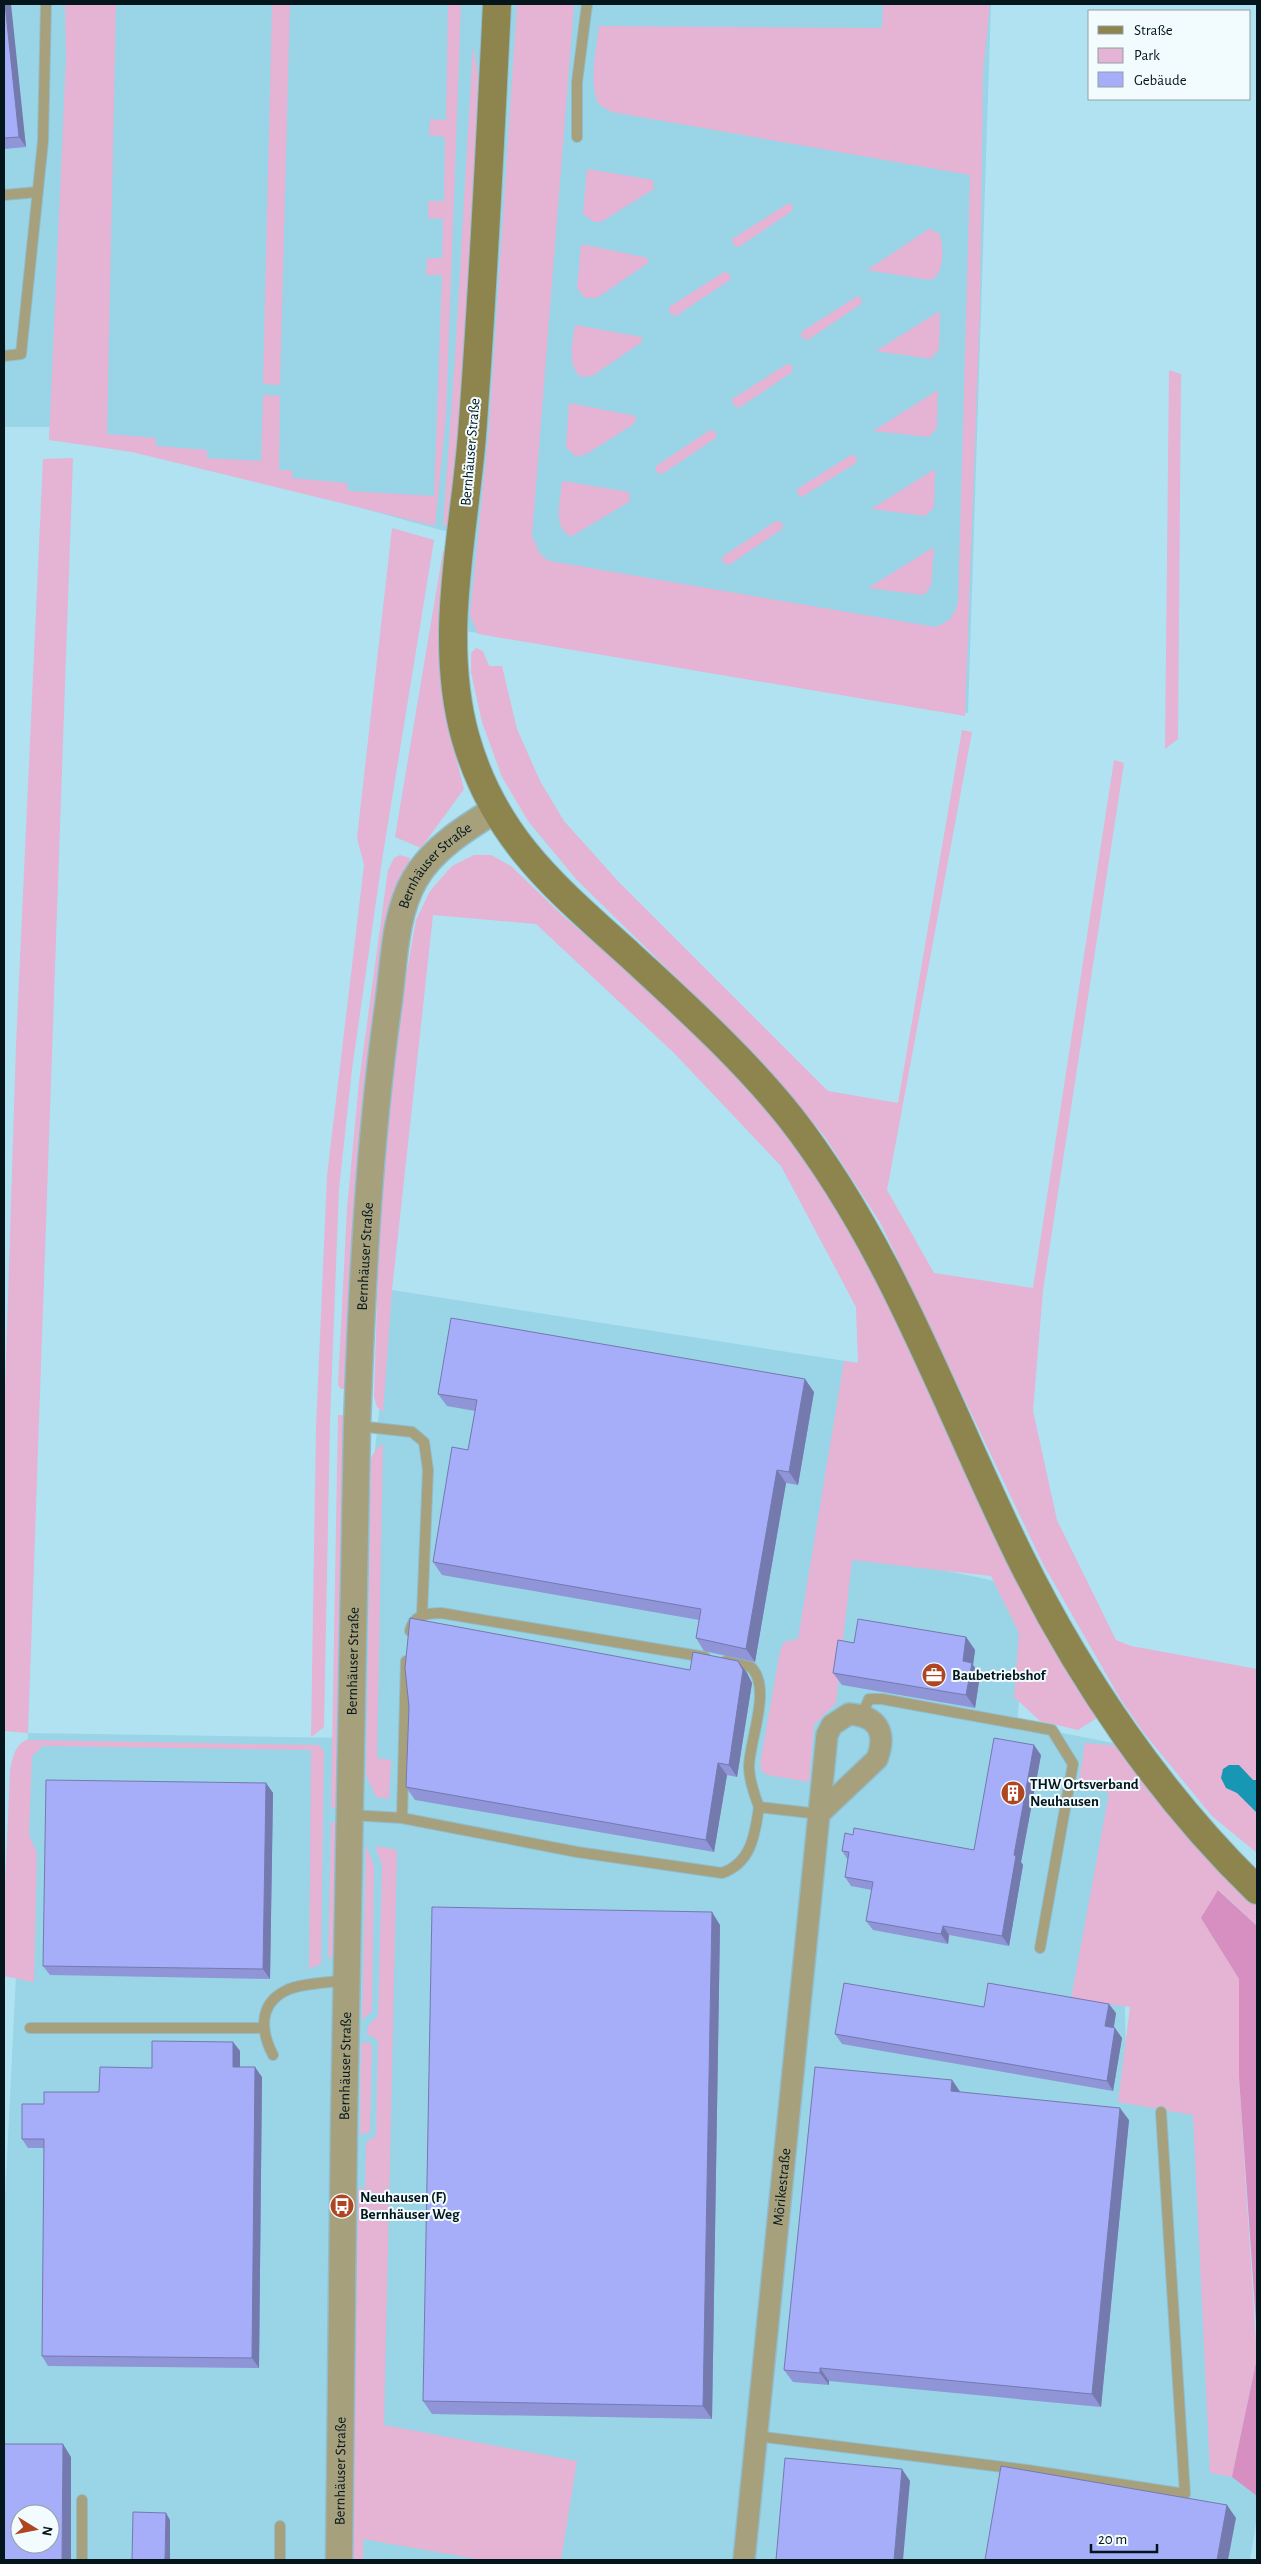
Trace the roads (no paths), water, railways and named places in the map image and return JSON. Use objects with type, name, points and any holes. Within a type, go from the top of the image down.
[{"type":"main road","name":"Bernhäuser Straße","points":[[495,810],[481,781],[465,735],[456,691],[453,636],[474,412],[485,238],[496,4]]},
{"type":"main road","points":[[495,810],[522,851],[546,879],[719,1038],[761,1083],[804,1136],[842,1192],[890,1275],[1021,1559],[1077,1660],[1119,1725],[1167,1789],[1218,1849],[1257,1890]]},
{"type":"street","name":"Bernhäuser Straße","points":[[339,2560],[357,1426],[360,1315],[371,1157],[385,1026],[403,910],[408,893],[427,863],[475,822],[495,810]]},
{"type":"street","name":"Mörikestraße","points":[[744,2560],[827,1735],[832,1725],[840,1717],[849,1714],[862,1715]]},
{"type":"street","points":[[818,1814],[877,1759],[881,1749],[881,1737],[878,1726],[871,1718],[862,1715]]},
{"type":"lane","points":[[4,356],[21,354],[43,141],[46,4]]},
{"type":"lane","points":[[577,136],[577,82],[587,4]]},
{"type":"lane","points":[[4,195],[38,192]]},
{"type":"lane","points":[[357,1426],[412,1432],[424,1442],[428,1470],[422,1615]]},
{"type":"lane","points":[[350,1815],[402,1818],[577,1852],[722,1873],[739,1864],[746,1855],[751,1844],[759,1807],[753,1791],[749,1768],[760,1688],[756,1672],[752,1667],[640,1645],[441,1613],[422,1615],[411,1626],[408,1643],[402,1818]]},
{"type":"lane","points":[[862,1715],[869,1699],[882,1699],[1052,1730],[1073,1764],[1040,1948]]},
{"type":"lane","points":[[759,1807],[818,1814]]},
{"type":"lane","points":[[273,2055],[265,2040],[263,2028],[265,2014],[272,2000],[285,1990],[347,1980]]},
{"type":"lane","points":[[30,2028],[263,2028]]},
{"type":"lane","points":[[756,2436],[1028,2470],[1185,2494],[1161,2112]]},
{"type":"lane","points":[[82,2500],[82,2560]]},
{"type":"lane","points":[[280,2526],[280,2560]]},
{"type":"place","name":"Baubetriebshof","points":[[934,1675]]},
{"type":"place","name":"THW Ortsverband Neuhausen","points":[[1013,1793]]},
{"type":"place","name":"Neuhausen (F) Bernhäuser Weg","points":[[342,2206]]}]
